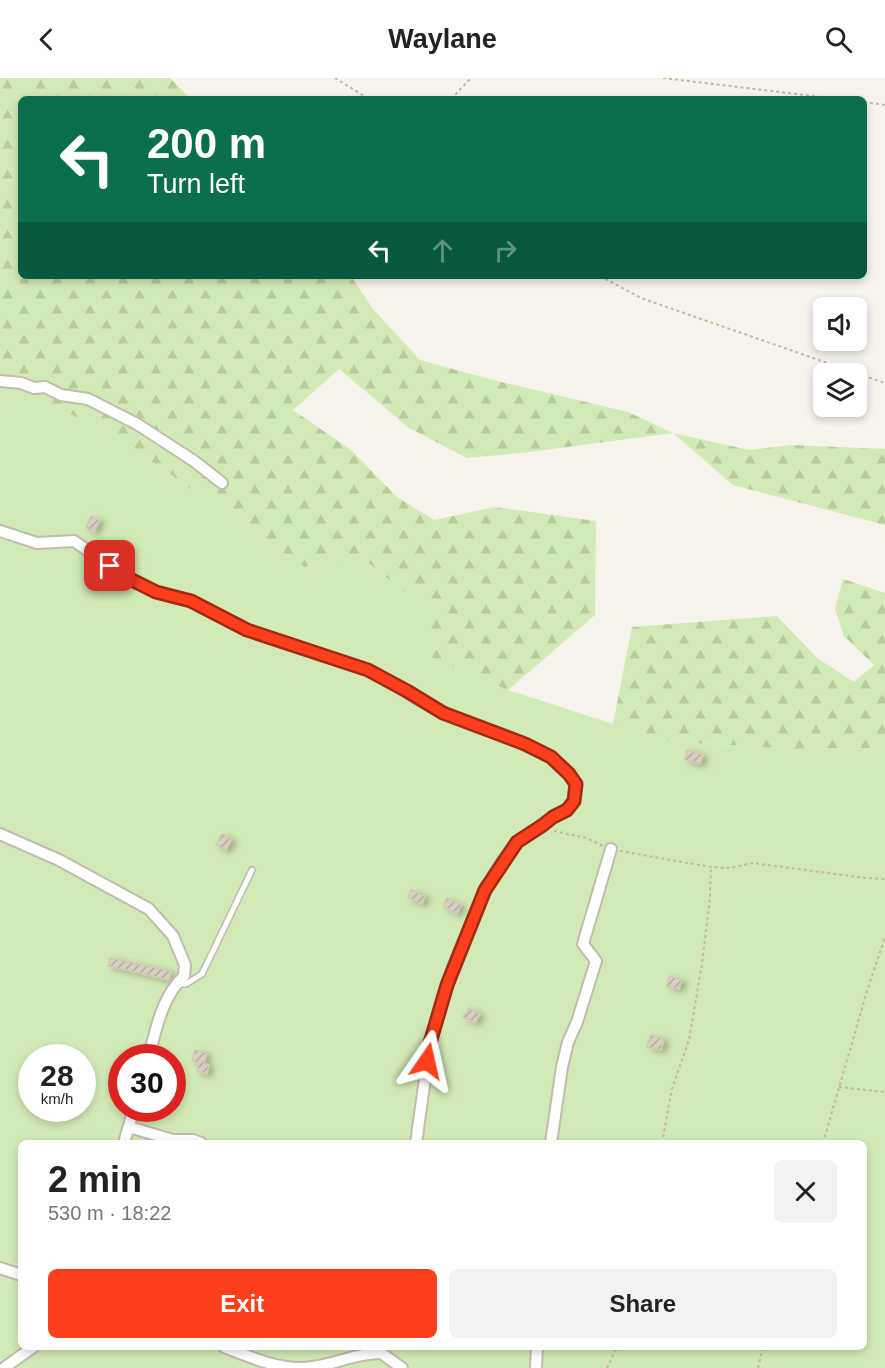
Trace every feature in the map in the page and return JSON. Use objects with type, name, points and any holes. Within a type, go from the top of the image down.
[{"type":"street","points":[[0,381],[21,383],[34,388],[45,387],[61,395],[88,399],[137,424],[194,461],[222,483]]},
{"type":"street","points":[[0,531],[37,543],[74,541],[126,577],[156,592],[191,601],[247,630],[302,646],[368,670],[443,713],[525,744],[551,757],[576,784],[574,801],[567,810],[517,842],[485,890],[453,967],[430,1043],[416,1140]]},
{"type":"street","points":[[0,834],[59,860],[149,909],[173,936],[185,965],[184,976],[164,1003],[152,1044]]},
{"type":"street","points":[[551,1140],[568,1042],[577,1022],[596,961],[583,945],[611,849]]},
{"type":"street","points":[[125,1140],[130,1122]]},
{"type":"street","points":[[129,1127],[173,1140],[193,1140]]},
{"type":"street","points":[[0,1268],[18,1274]]},
{"type":"street","points":[[4,1368],[29,1350]]},
{"type":"street","points":[[233,1350],[281,1366],[301,1368],[381,1350],[402,1368]]},
{"type":"street","points":[[536,1368],[537,1350]]},
{"type":"lane","points":[[176,984],[186,984],[202,974],[252,870]]},
{"type":"path","points":[[335,78],[364,96]]},
{"type":"path","points":[[454,96],[471,78]]},
{"type":"path","points":[[663,78],[813,96]]},
{"type":"path","points":[[867,102],[885,105]]},
{"type":"path","points":[[606,279],[641,298],[885,383]]},
{"type":"path","points":[[543,825],[558,833],[586,838],[611,849],[711,867],[730,868],[753,863],[885,879]]},
{"type":"path","points":[[663,1140],[672,1089],[689,1040],[702,964],[711,867]]},
{"type":"path","points":[[824,1140],[885,937]]},
{"type":"path","points":[[839,1087],[885,1092]]},
{"type":"path","points":[[607,1368],[616,1350]]},
{"type":"path","points":[[758,1368],[762,1350]]},
{"type":"green space","points":[[0,78],[170,78],[188,96],[18,96],[18,279],[353,279],[373,309],[420,360],[628,412],[673,433],[467,458],[409,428],[339,369],[293,410],[351,450],[397,497],[434,520],[495,507],[596,521],[595,615],[508,690],[427,655],[434,616],[360,556],[305,567],[100,426],[0,387]]},
{"type":"green space","points":[[0,387],[100,426],[305,567],[360,556],[434,616],[508,690],[666,741],[795,749],[885,748],[885,1368],[0,1368]]},
{"type":"green space","points":[[673,433],[749,450],[792,445],[885,449],[885,525],[733,485]]},
{"type":"green space","points":[[843,579],[885,593],[885,748],[795,749],[666,741],[613,724],[632,627],[777,616],[817,658],[854,682],[874,665],[844,636],[835,609]]},
{"type":"building","points":[[91,516],[100,520],[94,532],[86,528]]},
{"type":"building","points":[[687,750],[703,755],[700,764],[685,760]]},
{"type":"building","points":[[222,834],[232,839],[226,850],[216,845]]},
{"type":"building","points":[[411,890],[425,896],[422,904],[408,898]]},
{"type":"building","points":[[447,898],[461,905],[457,914],[443,907]]},
{"type":"building","points":[[110,958],[171,971],[169,980],[108,966]]},
{"type":"building","points":[[669,976],[682,980],[679,989],[667,986]]},
{"type":"building","points":[[469,1008],[480,1014],[475,1023],[463,1017]]},
{"type":"building","points":[[651,1035],[664,1039],[661,1050],[647,1047]]},
{"type":"building","points":[[195,1050],[207,1053],[204,1064],[209,1065],[207,1074],[197,1072],[199,1063],[192,1061]]},
{"type":"route","points":[[110,566],[156,592],[191,601],[247,630],[368,670],[443,713],[525,744],[551,757],[576,784],[574,801],[567,810],[517,842],[485,890],[441,1002],[427,1061]]}]
